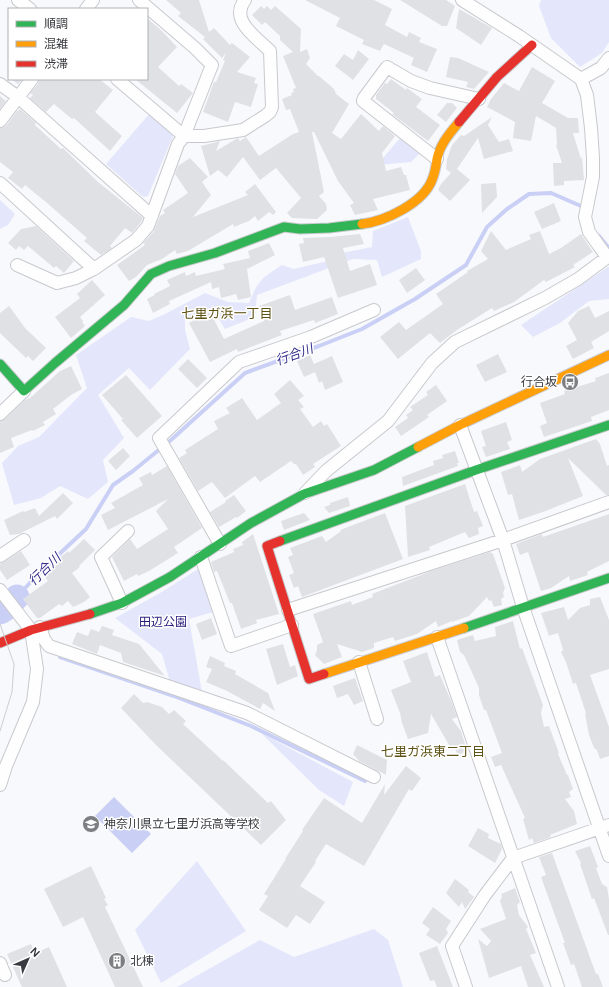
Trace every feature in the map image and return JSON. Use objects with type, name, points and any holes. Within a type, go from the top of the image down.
[{"type":"street","points":[[18,0],[29,8]]},
{"type":"street","points":[[87,8],[93,0]]},
{"type":"street","points":[[17,265],[57,282],[76,278],[94,270],[136,240],[148,226],[178,144],[184,136],[212,65],[196,48],[139,0]]},
{"type":"street","points":[[118,80],[184,136],[204,136],[243,130],[270,112],[272,107],[270,51],[242,23],[239,16],[239,11],[245,0]]},
{"type":"street","points":[[304,494],[326,471],[388,421],[432,364],[455,342],[545,298],[578,279],[608,257],[589,232],[585,217],[593,177],[593,158],[587,95],[581,79],[532,45],[462,0]]},
{"type":"street","points":[[0,414],[55,363],[124,305],[151,274],[169,266],[215,253],[284,227],[329,228],[368,223],[383,219],[401,210],[426,192],[437,167],[437,159],[444,140],[497,77],[532,45]]},
{"type":"street","points":[[581,79],[601,68],[609,58]]},
{"type":"street","points":[[437,159],[363,101],[364,98],[387,67],[411,81],[430,88],[479,99]]},
{"type":"street","points":[[0,121],[31,80]]},
{"type":"street","points":[[0,84],[18,97],[152,216]]},
{"type":"street","points":[[0,183],[94,270]]},
{"type":"street","points":[[220,544],[159,438],[239,362],[311,338],[374,310]]},
{"type":"street","points":[[0,644],[36,629],[107,609],[122,603],[170,577],[252,523],[304,494],[374,470],[460,425],[609,355]]},
{"type":"street","points":[[0,364],[24,391]]},
{"type":"street","points":[[460,425],[503,540],[523,607],[604,826],[609,856]]},
{"type":"street","points":[[608,583],[523,607],[309,679],[267,546],[476,470],[609,425]]},
{"type":"street","points":[[288,610],[503,540],[609,502]]},
{"type":"street","points":[[122,603],[101,556],[128,532]]},
{"type":"street","points":[[0,556],[24,540]]},
{"type":"street","points":[[201,557],[231,646],[292,625]]},
{"type":"street","points":[[0,590],[36,629],[49,646],[247,713],[374,777]]},
{"type":"street","points":[[0,785],[6,766],[33,702],[37,669],[36,629]]},
{"type":"street","points":[[437,637],[558,987]]},
{"type":"street","points":[[359,662],[377,719]]},
{"type":"street","points":[[466,987],[452,946],[485,895],[513,858],[604,826]]},
{"type":"green space","points":[[541,0],[609,0],[609,42],[602,53],[580,67],[551,38],[539,6]]},
{"type":"green space","points":[[150,113],[171,130],[173,136],[148,196],[143,197],[106,164]]},
{"type":"green space","points":[[400,138],[420,153],[411,162],[377,165]]},
{"type":"green space","points":[[0,200],[15,214],[8,225],[0,229]]},
{"type":"green space","points":[[408,217],[421,251],[421,259],[382,277],[377,260],[353,259],[257,295],[255,317],[225,329],[212,308],[185,320],[185,330],[190,349],[150,390],[129,368],[98,395],[124,438],[103,460],[108,482],[88,499],[60,486],[41,498],[14,505],[2,463],[18,446],[39,437],[87,388],[76,355],[131,317],[149,321],[205,293],[228,302],[249,303],[261,280],[282,265],[294,269],[336,259],[342,253],[372,247],[373,231]]},
{"type":"green space","points":[[608,267],[609,299],[589,301],[560,323],[533,337],[521,325]]},
{"type":"green space","name":"田辺公園","points":[[198,569],[213,612],[189,619],[202,692],[170,682],[162,654],[115,618],[160,593]]},
{"type":"green space","points":[[261,733],[353,782],[344,806],[319,790]]},
{"type":"green space","points":[[197,861],[246,931],[161,983],[135,930]]},
{"type":"green space","points":[[374,929],[388,940],[403,987],[177,987],[260,940],[294,957]]},
{"type":"water","points":[[114,797],[151,834],[132,853],[95,816]]},
{"type":"building","points":[[166,0],[199,0],[209,32],[214,28],[230,45],[232,43],[250,57],[237,72],[256,78],[254,83],[258,84],[251,107],[235,102],[228,122],[203,112],[214,82],[216,82],[225,61],[223,60],[226,53],[222,58],[203,39],[205,37],[178,16],[181,13]]},
{"type":"building","points":[[305,0],[374,0],[392,9],[385,25],[407,37],[409,32],[421,38],[419,42],[437,49],[427,72],[411,65],[414,58],[384,44],[380,51],[362,44],[364,40],[336,26],[340,18]]},
{"type":"building","points":[[400,0],[446,0],[455,6],[447,26],[442,26]]},
{"type":"building","points":[[261,6],[264,9],[267,6],[271,10],[275,6],[301,29],[300,52],[307,49],[310,58],[306,64],[334,89],[336,94],[349,104],[332,133],[341,139],[361,114],[379,131],[383,126],[395,136],[382,153],[386,171],[401,167],[404,175],[406,175],[410,190],[373,199],[378,210],[355,215],[350,205],[354,203],[338,181],[314,132],[312,132],[324,192],[319,196],[326,204],[327,210],[317,219],[292,218],[287,213],[301,198],[276,168],[260,180],[243,157],[227,177],[218,170],[210,176],[201,146],[220,141],[216,151],[238,138],[240,141],[246,137],[259,156],[293,134],[299,132],[290,109],[286,110],[282,99],[292,95],[291,93],[294,92],[293,89],[296,88],[283,56],[293,52],[280,40],[280,36],[265,22],[262,25],[252,15]]},
{"type":"building","points":[[459,9],[492,28],[481,45],[456,28]]},
{"type":"building","points":[[148,19],[177,47],[158,67],[179,86],[181,84],[193,93],[177,113],[136,80],[148,80]]},
{"type":"building","points":[[358,50],[369,59],[353,80],[335,66],[344,54],[353,60]]},
{"type":"building","points":[[450,57],[458,58],[489,72],[474,89],[466,87],[468,82],[446,77]]},
{"type":"building","points":[[532,67],[555,81],[542,103],[568,118],[578,118],[579,133],[573,133],[581,159],[582,157],[584,180],[564,181],[564,185],[554,186],[553,163],[562,163],[556,145],[556,128],[536,116],[531,141],[513,138],[515,122],[487,107],[491,99],[504,83],[519,91]]},
{"type":"building","points":[[391,79],[422,99],[416,107],[440,125],[428,141],[392,114],[394,113],[376,99],[376,95],[385,83],[387,84]]},
{"type":"building","points":[[12,80],[22,80],[18,84]]},
{"type":"building","points":[[39,80],[100,80],[113,90],[95,112],[122,136],[110,151],[74,118],[72,119],[54,104],[46,112],[30,98],[33,95],[30,93],[38,84]]},
{"type":"building","points":[[0,96],[6,101],[0,109]]},
{"type":"building","points":[[447,103],[452,103],[457,108],[446,122],[437,115]]},
{"type":"building","points":[[20,109],[36,123],[35,125],[61,149],[63,148],[98,182],[143,218],[132,233],[125,228],[110,246],[112,248],[101,255],[84,241],[87,238],[47,203],[25,185],[22,189],[8,178],[13,172],[0,162],[0,128],[6,126]]},
{"type":"building","points":[[492,117],[488,125],[499,142],[509,139],[513,151],[484,159],[478,138],[457,169],[470,180],[450,201],[438,190],[441,184],[451,173],[446,169],[447,159],[452,145],[461,135],[464,136]]},
{"type":"building","points":[[190,158],[208,177],[202,182],[211,195],[193,217],[248,195],[245,192],[255,184],[276,212],[273,215],[269,212],[258,221],[255,216],[249,221],[234,227],[233,224],[188,251],[177,254],[175,250],[162,259],[147,265],[136,277],[129,281],[117,265],[145,245],[143,243],[154,231],[160,216],[165,213],[163,210],[188,193],[175,174],[178,166]]},
{"type":"building","points":[[496,183],[497,197],[482,213],[481,184]]},
{"type":"building","points":[[554,203],[561,221],[542,229],[534,212]]},
{"type":"building","points":[[36,226],[74,261],[64,273],[56,266],[54,268],[28,246],[24,250],[19,246],[16,250],[8,243],[21,229]]},
{"type":"building","points":[[491,231],[506,250],[531,239],[529,235],[540,231],[549,254],[561,248],[581,234],[593,252],[573,265],[575,267],[546,282],[544,280],[514,302],[494,311],[492,308],[457,330],[440,343],[430,333],[398,359],[380,337],[399,322],[406,330],[443,304],[436,294],[468,272],[467,271],[488,259],[481,251]]},
{"type":"building","points":[[360,234],[364,244],[343,248],[350,271],[370,264],[377,285],[338,298],[324,257],[303,262],[299,244],[304,243],[303,238]]},
{"type":"building","points":[[269,243],[275,255],[247,269],[251,297],[238,300],[236,294],[221,298],[219,287],[212,289],[211,282],[169,301],[170,304],[153,313],[147,299],[170,286],[167,280],[185,272],[186,276],[195,272],[196,276],[225,269],[223,264],[250,258],[248,251]]},
{"type":"building","points":[[416,268],[425,280],[407,293],[399,280]]},
{"type":"building","points":[[92,280],[105,295],[80,317],[85,326],[71,338],[55,317],[80,298],[77,294]]},
{"type":"building","points":[[290,295],[295,310],[332,297],[338,314],[315,323],[314,320],[280,331],[282,335],[238,352],[237,349],[210,362],[189,323],[210,312],[224,339],[264,321],[259,306]]},
{"type":"building","points":[[9,306],[25,328],[46,348],[33,361],[28,356],[26,358],[0,333],[0,313]]},
{"type":"building","points":[[589,306],[595,318],[609,311],[609,331],[591,342],[594,348],[573,359],[566,346],[577,340],[568,323],[578,311]]},
{"type":"building","points":[[498,354],[507,372],[485,382],[476,365]]},
{"type":"building","points":[[310,355],[314,364],[332,356],[343,382],[325,390],[322,381],[319,383],[315,372],[304,377],[297,361]]},
{"type":"building","points":[[188,359],[207,378],[197,388],[178,369]]},
{"type":"building","points":[[71,366],[82,389],[71,395],[53,409],[56,414],[43,422],[45,425],[33,431],[32,430],[11,438],[14,447],[0,453],[0,421],[5,419],[60,371]]},
{"type":"building","points":[[609,373],[609,410],[591,417],[592,421],[544,437],[540,426],[547,423],[540,403],[565,394],[564,391],[596,381],[595,378]]},
{"type":"building","points":[[126,375],[162,416],[137,438],[102,395]]},
{"type":"building","points":[[290,380],[304,396],[298,400],[304,407],[300,409],[313,427],[321,421],[324,426],[327,424],[341,446],[313,464],[315,467],[303,475],[296,464],[291,461],[260,482],[255,476],[225,498],[212,482],[198,491],[179,458],[187,453],[185,450],[218,429],[214,421],[230,413],[226,408],[242,398],[257,420],[281,403],[274,394]]},
{"type":"building","points":[[436,385],[447,401],[427,415],[429,417],[401,436],[395,427],[408,418],[406,415],[413,410],[410,407],[428,395],[426,392]]},
{"type":"building","points":[[506,422],[512,440],[507,442],[510,449],[486,457],[482,447],[486,446],[481,431]]},
{"type":"building","points":[[596,439],[600,444],[607,466],[609,465],[609,495],[606,495],[568,458],[583,496],[519,520],[512,494],[508,495],[501,472],[520,465],[522,472],[540,459]]},
{"type":"building","points":[[123,448],[130,456],[116,470],[108,461]]},
{"type":"building","points":[[455,451],[459,463],[457,463],[458,466],[403,486],[402,477],[434,465],[433,461],[443,458],[442,455]]},
{"type":"building","points":[[167,466],[202,528],[174,547],[178,553],[149,571],[138,576],[137,574],[124,581],[112,557],[130,539],[137,549],[168,529],[156,511],[168,499],[108,530],[101,515],[115,508],[111,503],[143,485],[139,478],[151,472],[152,475]]},
{"type":"building","points":[[465,484],[474,512],[477,511],[483,526],[478,528],[479,534],[469,538],[465,532],[429,547],[430,550],[408,557],[405,506]]},
{"type":"building","points":[[63,493],[73,503],[57,519],[55,516],[19,534],[10,535],[4,520],[23,511],[24,512],[35,508],[39,516]]},
{"type":"building","points":[[234,495],[246,511],[237,518],[236,517],[219,527],[210,512]]},
{"type":"building","points":[[348,497],[350,506],[329,513],[324,507],[330,505],[330,503]]},
{"type":"building","points":[[304,513],[310,520],[284,530],[281,521]]},
{"type":"building","points":[[385,513],[403,559],[302,597],[298,586],[294,588],[289,575],[294,573],[288,557],[293,555],[290,548],[322,536],[326,542],[341,531],[340,530]]},
{"type":"building","points":[[609,514],[609,561],[587,572],[588,575],[570,581],[569,576],[551,588],[541,591],[528,552],[520,555],[516,544],[542,534],[543,537]]},
{"type":"building","points":[[253,534],[279,614],[256,620],[257,623],[241,629],[232,603],[230,603],[217,571],[214,572],[211,562],[234,552],[233,549],[243,545],[242,542]]},
{"type":"building","points":[[84,539],[95,550],[79,566],[80,567],[72,573],[90,597],[84,602],[73,607],[68,601],[62,606],[59,604],[40,618],[37,618],[23,599],[48,581],[44,576],[59,563],[57,560],[68,551],[69,553]]},
{"type":"building","points":[[21,551],[30,565],[7,580],[0,570],[0,564]]},
{"type":"building","points":[[490,552],[493,554],[505,588],[503,593],[504,597],[501,599],[502,605],[494,607],[491,600],[489,601],[487,597],[469,616],[438,627],[436,621],[417,634],[395,641],[393,637],[374,643],[374,648],[362,652],[337,644],[342,657],[324,664],[315,655],[317,645],[323,642],[313,614],[351,601],[352,605],[373,597],[372,594],[434,570]]},
{"type":"building","points":[[600,597],[609,620],[609,669],[590,675],[609,727],[609,756],[600,759],[589,735],[586,713],[576,683],[573,684],[561,652],[563,650],[558,633],[549,636],[541,613],[564,607],[568,620],[580,608],[590,605],[590,599]]},
{"type":"building","points":[[211,618],[217,634],[202,640],[196,624]]},
{"type":"building","points":[[513,621],[520,649],[522,648],[543,705],[541,713],[544,727],[549,726],[559,753],[558,754],[573,789],[569,792],[571,797],[565,799],[574,811],[577,824],[550,835],[551,837],[534,843],[532,838],[529,840],[523,819],[525,818],[501,765],[495,767],[491,757],[502,753],[486,710],[484,710],[479,695],[479,688],[464,655],[460,652],[457,640],[473,635],[475,641],[496,636],[495,627]]},
{"type":"building","points":[[102,626],[114,630],[112,635],[139,644],[165,676],[123,662],[121,653],[100,645],[97,654],[72,644],[77,632],[88,636],[91,629],[99,632]]},
{"type":"building","points":[[283,644],[290,667],[295,665],[298,676],[277,685],[266,649]]},
{"type":"building","points":[[427,652],[435,677],[440,675],[457,717],[452,719],[461,731],[467,751],[458,755],[455,749],[452,750],[431,714],[428,733],[408,739],[391,690],[411,682],[403,661]]},
{"type":"building","points":[[210,656],[225,663],[224,666],[236,671],[235,674],[268,693],[275,711],[263,703],[260,709],[227,691],[206,682],[212,669],[206,667]]},
{"type":"building","points":[[355,678],[363,701],[354,705],[348,694],[337,698],[333,686]]},
{"type":"building","points":[[134,694],[143,703],[147,702],[162,707],[169,714],[174,710],[186,721],[183,724],[268,803],[271,801],[286,820],[261,845],[156,745],[121,708]]},
{"type":"building","points":[[357,745],[387,760],[386,775],[359,761],[353,754]]},
{"type":"building","points":[[406,766],[421,778],[412,791],[409,789],[364,866],[326,844],[315,861],[316,862],[300,886],[325,902],[310,924],[296,915],[287,928],[259,910],[268,896],[264,894],[303,831],[302,830],[324,798],[362,823],[385,784],[384,795]]},
{"type":"building","points":[[478,828],[489,834],[488,838],[501,844],[502,849],[495,863],[468,846]]},
{"type":"building","points":[[590,846],[598,867],[596,868],[602,884],[607,887],[609,899],[609,935],[594,898],[592,899],[580,864],[581,863],[575,851]]},
{"type":"building","points":[[552,853],[596,974],[598,974],[603,987],[582,987],[574,964],[571,965],[563,943],[565,943],[541,877],[546,875],[539,857]]},
{"type":"building","points":[[91,866],[106,898],[104,899],[108,905],[105,907],[143,987],[115,987],[83,917],[63,927],[44,889]]},
{"type":"building","points":[[455,879],[469,890],[468,892],[474,897],[465,909],[462,902],[459,907],[446,893]]},
{"type":"building","points":[[515,888],[520,902],[517,905],[519,915],[528,927],[526,929],[536,953],[530,955],[544,987],[528,987],[521,966],[489,978],[478,939],[487,946],[491,941],[480,929],[506,919],[500,901],[502,897],[501,894]]},
{"type":"building","points":[[433,907],[451,921],[446,929],[448,933],[440,944],[426,935],[430,929],[422,923]]},
{"type":"building","points":[[31,944],[35,953],[49,947],[67,987],[22,987],[7,954]]},
{"type":"building","points":[[437,946],[453,987],[437,987],[434,980],[430,981],[419,953]]},
{"type":"waterway","name":"行合川","points":[[17,597],[38,574],[86,529],[113,485],[171,440],[245,373],[362,329],[415,299],[466,265],[487,227],[507,209],[529,194],[551,193],[581,206],[583,210]]},
{"type":"waterway","name":"行合川","points":[[599,236],[609,248]]},
{"type":"waterway","name":"行合川","points":[[0,612],[17,597]]},
{"type":"waterway","points":[[60,657],[174,696],[251,726],[365,781]]},
{"type":"tram line","points":[[0,624],[14,664],[12,692],[0,731]]},
{"type":"traffic: fast","points":[[0,364],[24,391],[124,305],[151,274],[169,266],[215,253],[284,227],[300,229],[329,228],[362,224]]},
{"type":"traffic: fast","points":[[280,541],[476,470],[609,425]]},
{"type":"traffic: fast","points":[[90,614],[122,603],[170,577],[251,523],[304,494],[374,470],[418,447]]},
{"type":"traffic: fast","points":[[464,628],[609,578]]},
{"type":"traffic: slow","points":[[362,224],[382,219],[403,210],[421,196],[432,180],[438,154],[443,144],[459,122]]},
{"type":"traffic: slow","points":[[418,447],[460,425],[609,355]]},
{"type":"traffic: slow","points":[[324,674],[464,628]]},
{"type":"traffic: jam","points":[[459,122],[497,77],[532,45]]},
{"type":"traffic: jam","points":[[280,541],[267,546],[309,679],[324,674]]},
{"type":"traffic: jam","points":[[0,643],[31,630],[90,614]]},
{"type":"place","name":"行合坂","points":[[570,382]]},
{"type":"place","name":"神奈川県立七里ガ浜高等学校","points":[[91,824]]},
{"type":"place","name":"北棟","points":[[117,961]]},
{"type":"district","name":"七里ガ浜一丁目","points":[[227,313]]},
{"type":"district","name":"七里ガ浜東二丁目","points":[[433,751]]}]
